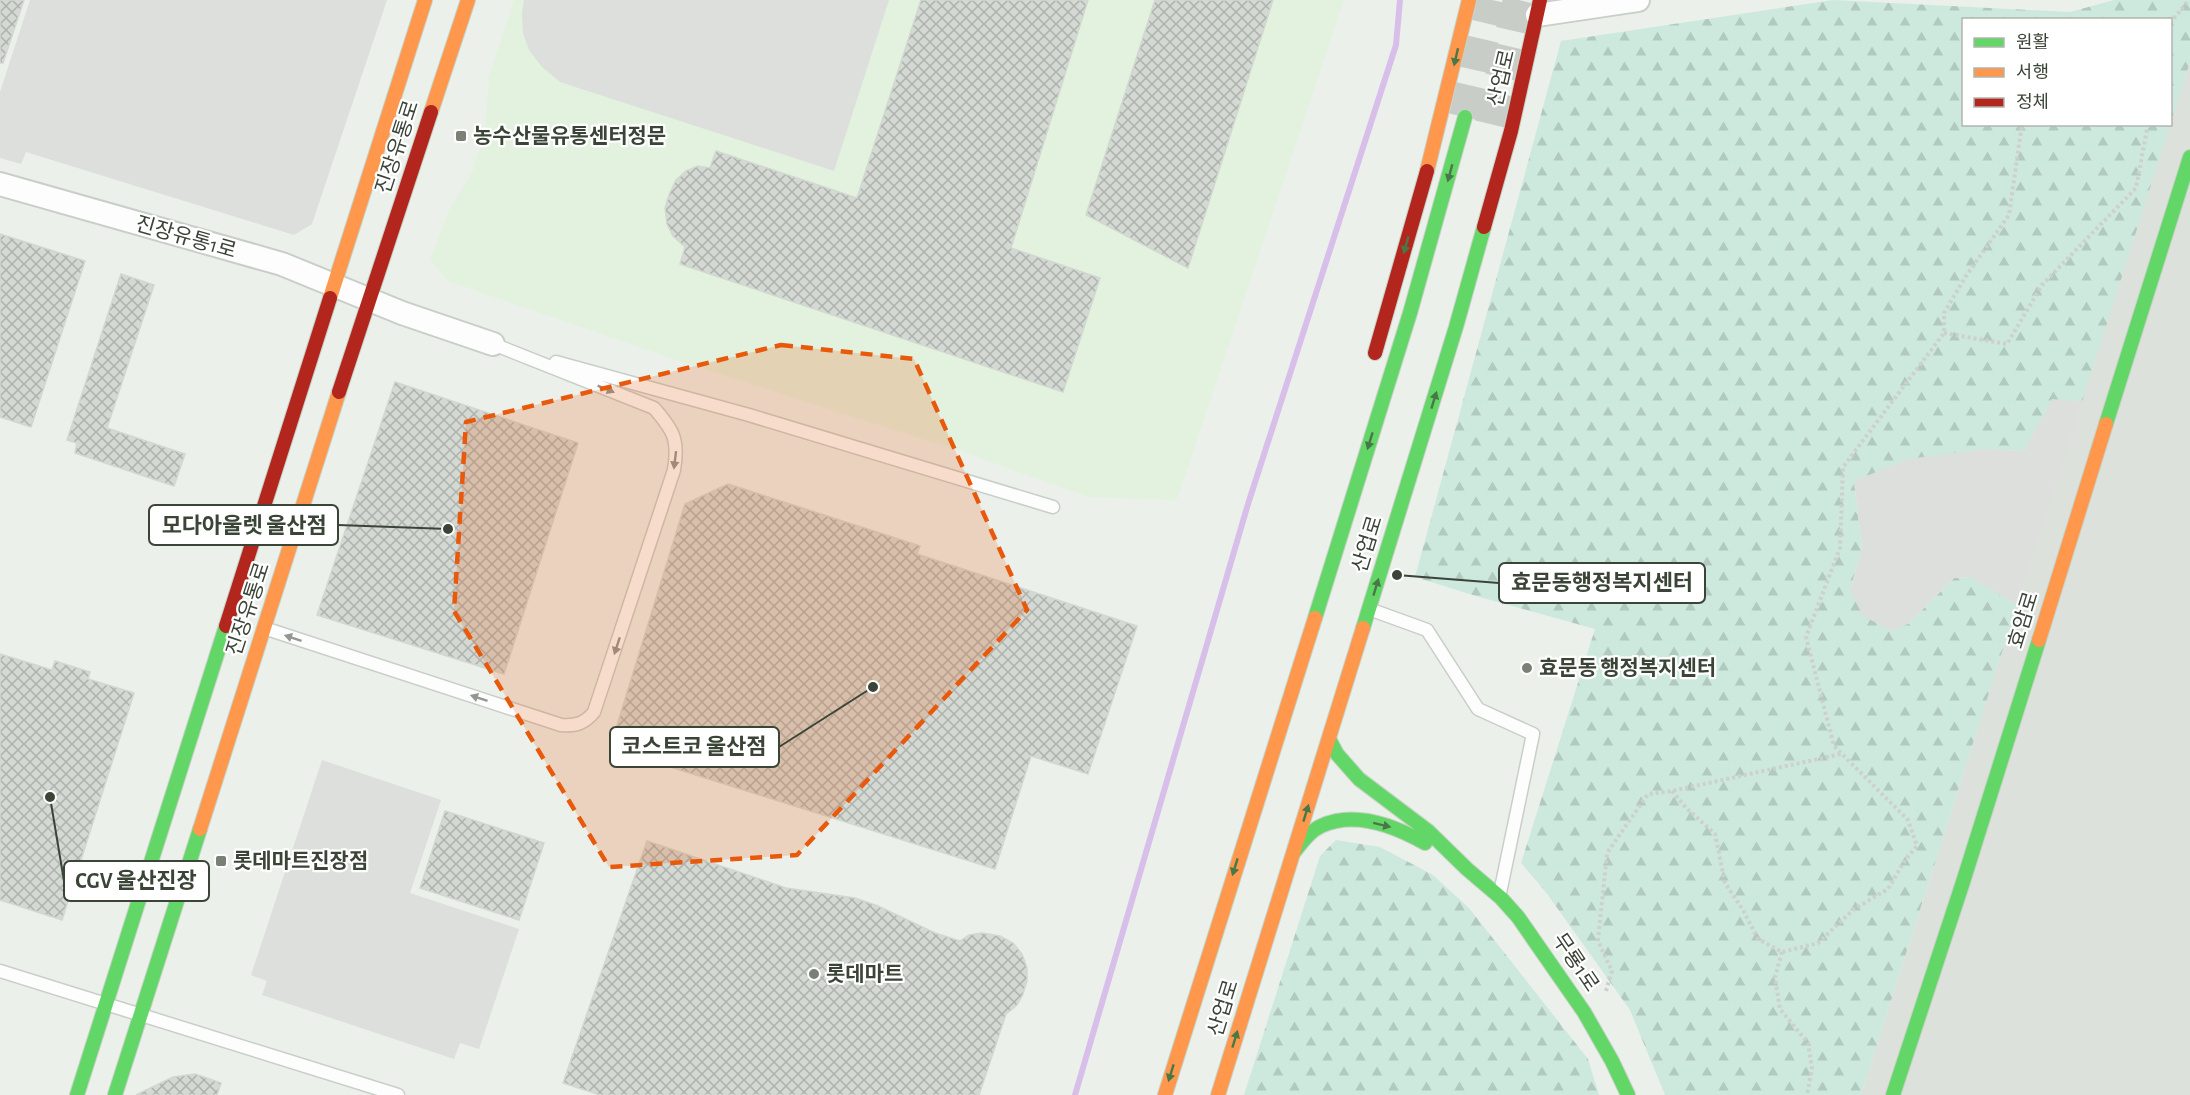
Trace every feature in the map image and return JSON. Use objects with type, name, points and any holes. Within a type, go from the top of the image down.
[{"type":"street","name":"진장유통로","points":[[77,1095],[425,0]]},
{"type":"street","name":"진장유통로","points":[[115,1095],[369,300],[468,0]]},
{"type":"street","points":[[1373,361],[1427,171],[1469,0]]},
{"type":"street","points":[[1539,8],[1638,0]]},
{"type":"street","name":"산업로","points":[[1218,1095],[1456,327],[1510,131],[1539,8]]},
{"type":"street","name":"산업로","points":[[1165,1095],[1410,313],[1465,117]]},
{"type":"street","name":"효암로","points":[[1893,1095],[1966,871],[2190,157]]},
{"type":"street","name":"진장유통1로","points":[[0,184],[282,264],[402,313],[493,344]]},
{"type":"street","name":"산업로","points":[[1245,835],[1311,585]]},
{"type":"street","points":[[1329,739],[1335,754],[1346,768],[1428,831],[1466,869]]},
{"type":"street","points":[[1294,852],[1308,834],[1322,825],[1341,820],[1364,820],[1391,827],[1422,841],[1466,869]]},
{"type":"street","name":"무룡1로","points":[[1466,869],[1499,897],[1535,939],[1600,1039],[1628,1095]]},
{"type":"lane","points":[[493,344],[749,415],[1053,507]]},
{"type":"lane","points":[[264,628],[561,725],[574,726],[586,721],[594,712],[674,470],[677,452],[675,437],[668,424],[654,408],[493,344]]},
{"type":"lane","points":[[1369,609],[1426,630],[1478,710],[1533,734],[1499,897]]},
{"type":"lane","points":[[0,971],[365,1090],[398,1095]]},
{"type":"path","points":[[2172,21],[2189,0]]},
{"type":"path","points":[[1672,791],[1686,808],[1715,834],[1725,883],[1743,910],[1758,939],[1782,952],[1818,943],[1854,909],[1888,889],[1905,860],[1917,846],[1908,820],[1834,746],[1806,637],[1840,548],[1843,467],[1944,333],[1944,313],[1965,276],[2009,215],[2022,126]]},
{"type":"path","points":[[1944,333],[2007,344],[2042,285],[2136,188],[2148,126]]},
{"type":"path","points":[[1606,991],[1612,971],[1598,941],[1607,853],[1647,794],[1672,791],[1842,754]]},
{"type":"path","points":[[1782,952],[1775,977],[1780,1009],[1808,1043],[1812,1068],[1807,1095]]},
{"type":"highlighted area","points":[[781,345],[914,359],[1027,610],[797,855],[609,867],[454,611],[466,422]]},
{"type":"shaded area","points":[[30,0],[387,0],[312,224],[294,235],[26,152],[21,164],[0,158],[0,92]]},
{"type":"shaded area","points":[[514,0],[1344,0],[1177,500],[1088,497],[963,452],[673,359],[448,281],[430,260],[449,210],[472,172],[485,132],[489,76]]},
{"type":"shaded area","points":[[524,0],[889,0],[834,171],[560,82],[542,67],[529,50],[523,33]]},
{"type":"shaded area","points":[[2190,62],[2190,1095],[1861,1095],[2169,126],[2172,126],[2172,118]]},
{"type":"shaded area","points":[[2052,399],[2082,402],[2017,605],[1970,577],[1954,578],[1908,624],[1892,631],[1863,616],[1850,590],[1862,548],[1854,481],[1908,459],[1985,449],[2024,451]]},
{"type":"shaded area","points":[[322,760],[441,800],[410,893],[519,929],[479,1049],[460,1043],[454,1059],[262,995],[267,981],[251,975]]},
{"type":"green space","points":[[1833,0],[2070,12],[2114,0],[2190,0],[2190,62],[2172,120],[2172,18],[1962,18],[1962,126],[2170,126],[2082,402],[2052,400],[2024,451],[1985,449],[1854,481],[1862,548],[1850,590],[1908,624],[1954,578],[1971,577],[2017,605],[1861,1095],[1665,1095],[1630,1010],[1545,891],[1521,863],[1595,629],[1415,577],[1561,41]]},
{"type":"green space","points":[[1336,840],[1380,847],[1433,875],[1469,908],[1588,1059],[1599,1095],[1244,1095],[1320,856]]},
{"type":"building","points":[[0,0],[24,0],[3,63],[0,63]]},
{"type":"building","points":[[921,0],[1088,0],[1011,248],[1100,278],[1063,392],[680,264],[685,247],[673,236],[667,224],[665,208],[669,195],[676,180],[686,171],[698,166],[710,168],[716,151],[857,198]]},
{"type":"building","points":[[1155,0],[1273,0],[1188,268],[1086,215]]},
{"type":"building","points":[[0,234],[85,261],[31,427],[0,417]]},
{"type":"building","points":[[121,274],[154,285],[107,428],[185,454],[174,486],[75,453],[77,443],[67,440]]},
{"type":"building","points":[[395,382],[578,443],[504,674],[317,615]]},
{"type":"building","points":[[728,484],[920,546],[917,554],[1137,626],[1088,774],[1031,756],[995,869],[610,748],[685,504]]},
{"type":"building","points":[[0,654],[52,670],[55,661],[90,672],[88,679],[134,693],[62,920],[0,900]]},
{"type":"building","points":[[445,811],[544,843],[519,920],[420,888]]},
{"type":"building","name":"롯데마트","points":[[647,841],[786,888],[855,898],[878,906],[935,933],[960,941],[969,935],[982,933],[1000,936],[1013,943],[1022,954],[1027,968],[1027,981],[1017,1005],[1006,1014],[979,1095],[600,1095],[563,1083]]},
{"type":"building","points":[[195,1074],[221,1083],[217,1095],[136,1095],[173,1077]]},
{"type":"waterway","points":[[1075,1095],[1248,504],[1396,45],[1400,0]]},
{"type":"tunnel","points":[[1465,117],[1492,0]]},
{"type":"tunnel","points":[[1490,124],[1519,0]]},
{"type":"traffic: fast","points":[[1315,618],[1410,313],[1465,117]]},
{"type":"traffic: fast","points":[[2106,424],[2190,157]]},
{"type":"traffic: fast","points":[[1363,628],[1456,327],[1484,227]]},
{"type":"traffic: fast","points":[[77,1095],[226,626]]},
{"type":"traffic: fast","points":[[1893,1095],[2039,640]]},
{"type":"traffic: fast","points":[[1329,739],[1337,754],[1359,779],[1428,831],[1501,898],[1518,917],[1584,1012],[1628,1095]]},
{"type":"traffic: fast","points":[[1294,852],[1317,828],[1334,821],[1347,820],[1361,820],[1388,826],[1425,843]]},
{"type":"traffic: fast","points":[[115,1095],[200,829]]},
{"type":"traffic: slow","points":[[330,298],[425,0]]},
{"type":"traffic: slow","points":[[431,112],[468,0]]},
{"type":"traffic: slow","points":[[1427,171],[1469,0]]},
{"type":"traffic: slow","points":[[200,829],[339,392]]},
{"type":"traffic: slow","points":[[2039,640],[2106,424]]},
{"type":"traffic: slow","points":[[1165,1095],[1315,618]]},
{"type":"traffic: slow","points":[[1218,1095],[1363,628]]},
{"type":"traffic: jam","points":[[1484,227],[1511,131],[1540,0]]},
{"type":"traffic: jam","points":[[339,392],[431,112]]},
{"type":"traffic: jam","points":[[1375,353],[1427,171]]},
{"type":"traffic: jam","points":[[226,626],[330,298]]},
{"type":"place","name":"농수산물유통센터정문","points":[[461,136]]},
{"type":"place","name":"모다아울렛 울산점","points":[[448,529]]},
{"type":"place","name":"효문동행정복지센터","points":[[1397,575]]},
{"type":"place","name":"효문동 행정복지센터","points":[[1527,668]]},
{"type":"place","name":"코스트코 울산점","points":[[873,687]]},
{"type":"place","name":"CGV 울산진장","points":[[50,797]]},
{"type":"place","name":"롯데마트진장점","points":[[221,861]]},
{"type":"place","name":"롯데마트","points":[[814,974]]}]
